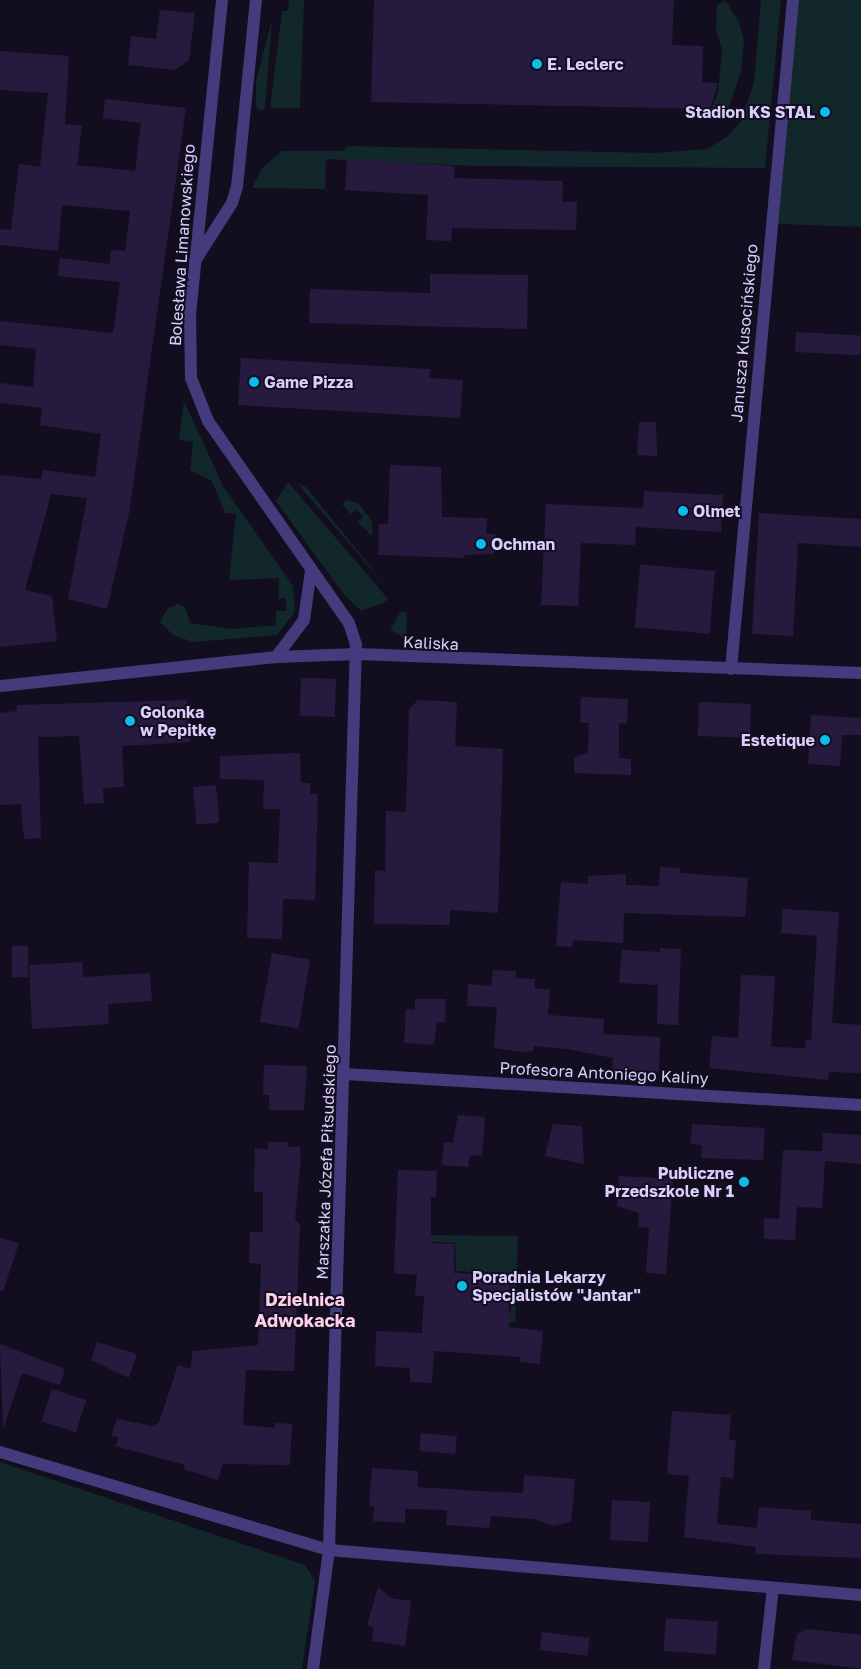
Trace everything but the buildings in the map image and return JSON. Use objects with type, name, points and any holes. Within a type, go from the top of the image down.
[{"type":"street","name":"Bolesława Limanowskiego","points":[[222,0],[194,263],[189,369],[201,409],[310,570],[349,623],[357,654]]},
{"type":"street","points":[[194,263],[232,203],[237,186],[256,0]]},
{"type":"street","name":"Janusza Kusocińskiego","points":[[731,669],[793,0]]},
{"type":"street","points":[[276,657],[304,620],[310,570]]},
{"type":"street","name":"Kaliska","points":[[0,686],[276,657],[357,654],[861,673]]},
{"type":"street","name":"Marszałka Józefa Piłsudskiego","points":[[313,1669],[329,1550],[357,654]]},
{"type":"street","name":"Profesora Antoniego Kaliny","points":[[345,1074],[861,1105]]},
{"type":"street","points":[[0,1452],[329,1550],[861,1594]]},
{"type":"street","points":[[764,1669],[773,1588]]},
{"type":"green space","points":[[289,0],[304,0],[300,108],[270,108],[282,11],[288,11]]},
{"type":"green space","points":[[725,0],[739,22],[744,41],[741,71],[729,107],[707,117],[718,94],[722,50],[716,30],[717,5]]},
{"type":"green space","points":[[761,0],[781,0],[765,168],[474,166],[326,159],[325,189],[252,188],[262,168],[282,151],[342,151],[348,146],[654,153],[707,149],[728,136],[741,121],[754,83]]},
{"type":"green space","name":"Stadion KS STAL","points":[[798,0],[861,0],[861,227],[778,224]]},
{"type":"green space","points":[[272,19],[265,108],[261,111],[256,107],[256,82]]},
{"type":"green space","points":[[184,401],[223,486],[293,586],[295,612],[277,635],[193,642],[173,635],[160,622],[168,608],[178,604],[185,607],[190,623],[232,629],[276,625],[276,611],[286,611],[286,598],[278,599],[279,578],[229,580],[236,514],[225,513],[212,481],[190,470],[193,442],[179,440]]},
{"type":"green space","points":[[288,482],[388,599],[383,603],[361,611],[342,592],[276,501]]},
{"type":"green space","points":[[297,483],[306,487],[390,591]]},
{"type":"green space","points":[[348,500],[359,504],[372,521],[372,536],[357,521],[363,517],[356,509],[351,514],[342,504]]},
{"type":"green space","points":[[401,611],[407,612],[406,639],[390,630]]},
{"type":"green space","points":[[419,1235],[518,1236],[515,1322],[503,1322],[503,1313],[511,1313],[509,1275],[456,1271],[455,1243],[418,1241]]},
{"type":"green space","points":[[0,1462],[305,1565],[315,1581],[302,1669],[0,1669]]},
{"type":"place","name":"E. Leclerc","points":[[537,64]]},
{"type":"place","name":"Stadion KS STAL","points":[[825,112]]},
{"type":"place","name":"Game Pizza","points":[[254,382]]},
{"type":"place","name":"Olmet","points":[[683,511]]},
{"type":"place","name":"Ochman","points":[[481,544]]},
{"type":"place","name":"Golonka w Pepitkę","points":[[130,721]]},
{"type":"place","name":"Estetique","points":[[825,740]]},
{"type":"place","name":"Publiczne Przedszkole Nr 1","points":[[744,1182]]},
{"type":"place","name":"Poradnia Lekarzy Specjalistów \"Jantar\"","points":[[462,1286]]},
{"type":"district","name":"Dzielnica Adwokacka","points":[[305,1310]]}]
